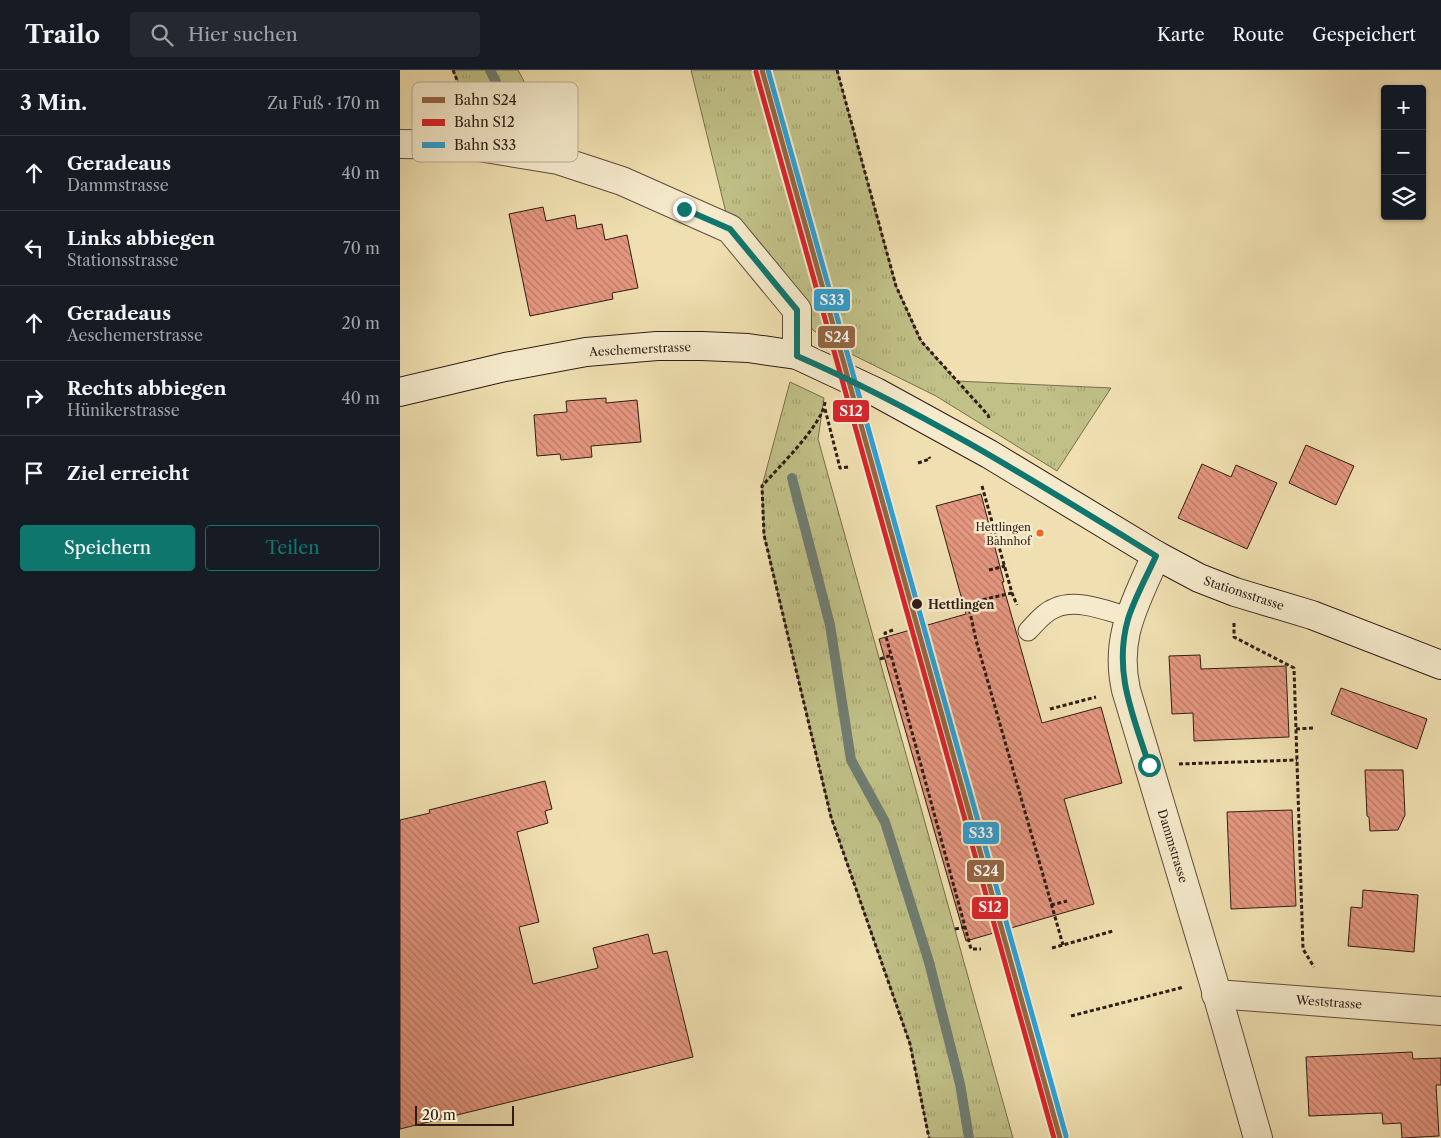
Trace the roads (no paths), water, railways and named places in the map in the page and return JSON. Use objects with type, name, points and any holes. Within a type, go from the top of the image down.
[{"type":"street","points":[[564,162],[622,181],[730,229],[797,310],[797,356]]},
{"type":"street","name":"Aeschemerstrasse","points":[[400,392],[505,367],[586,352],[657,346],[702,346],[748,348],[797,356],[876,392]]},
{"type":"street","name":"Stationsstrasse","points":[[876,392],[989,454],[1156,556],[1199,578],[1235,592],[1312,614],[1441,665]]},
{"type":"street","name":"Dammstrasse","points":[[1156,556],[1129,617],[1123,643],[1122,674],[1258,1138]]},
{"type":"street","name":"Weststrasse","points":[[1216,994],[1441,1011]]},
{"type":"lane","points":[[1028,631],[1041,617],[1054,608],[1066,604],[1081,605],[1129,617]]},
{"type":"waterway","points":[[490,70],[496,82]]},
{"type":"waterway","points":[[792,478],[830,625],[851,760],[885,822],[929,962],[960,1084],[969,1138]]},
{"type":"rail line","name":"S24","points":[[762,70],[1060,1138]]},
{"type":"rail line","name":"S33","points":[[768,70],[1066,1136]]},
{"type":"rail line","name":"S12","points":[[756,72],[1054,1138]]},
{"type":"place","name":"Hettlingen Bahnhof","points":[[1040,533]]},
{"type":"place","name":"Hettlingen","points":[[917,604]]}]
